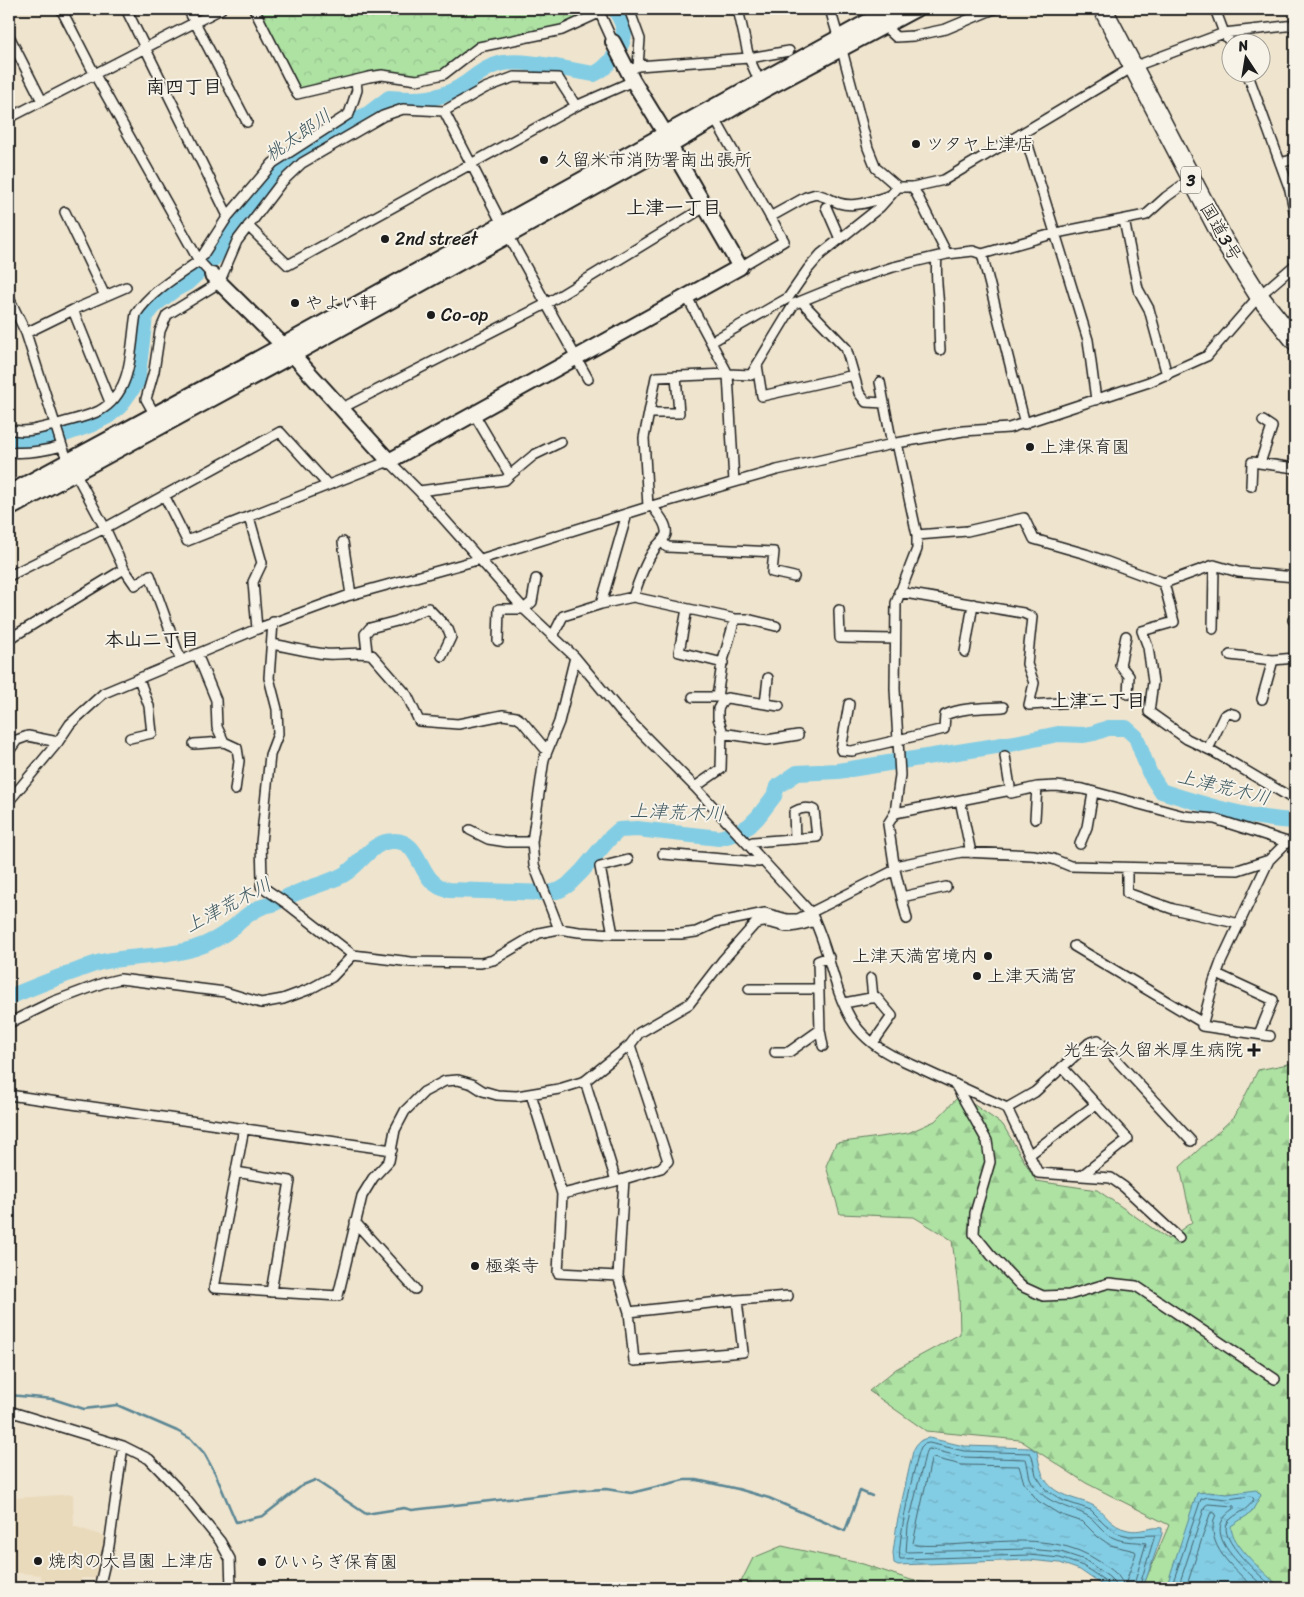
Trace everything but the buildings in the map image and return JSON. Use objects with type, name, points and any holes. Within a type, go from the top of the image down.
[{"type":"highway","name":"国道3号","points":[[1102,9],[1224,238],[1259,296],[1295,341]]},
{"type":"street","points":[[61,9],[95,75],[200,261],[294,355],[389,461],[481,559],[524,609],[575,657],[619,710],[695,787],[813,917],[822,936],[844,1003],[852,1020],[873,1043],[891,1055],[1007,1108],[1038,1173],[1110,1178],[1124,1187],[1179,1238]]},
{"type":"street","points":[[126,9],[228,216]]},
{"type":"street","points":[[188,9],[247,122]]},
{"type":"street","points":[[9,118],[95,75],[194,21],[221,9]]},
{"type":"street","points":[[254,9],[297,94],[382,75],[417,80],[444,74],[479,47],[562,30],[598,11],[612,42],[633,72],[667,140],[740,267]]},
{"type":"street","points":[[630,9],[640,39],[633,72]]},
{"type":"street","points":[[738,9],[749,58],[762,86]]},
{"type":"street","points":[[830,9],[868,148],[876,168],[898,187],[913,188],[944,180],[1133,66],[1222,34]]},
{"type":"street","points":[[880,21],[890,9]]},
{"type":"street","points":[[9,493],[283,345],[505,229],[880,21],[916,9]]},
{"type":"street","points":[[880,21],[896,37],[912,36],[946,29],[994,9]]},
{"type":"street","points":[[1216,9],[1224,32]]},
{"type":"street","points":[[1233,32],[1295,25]]},
{"type":"street","points":[[9,36],[42,101]]},
{"type":"street","points":[[248,226],[288,265],[576,106],[633,72],[749,58],[789,51]]},
{"type":"street","points":[[155,415],[146,399],[154,371],[160,330],[167,315],[216,279],[237,241],[248,226],[281,183],[302,163],[383,116],[403,109],[444,112],[485,88],[514,77],[558,78],[576,106]]},
{"type":"street","points":[[9,429],[19,432],[57,424],[100,410],[110,402],[120,390],[128,375],[136,314],[141,305],[155,292],[200,261],[228,216],[273,163],[349,114],[357,90],[356,80]]},
{"type":"street","points":[[1251,82],[1290,190],[1295,216]]},
{"type":"street","points":[[667,140],[715,119],[762,86]]},
{"type":"street","points":[[444,112],[505,229],[588,379]]},
{"type":"street","points":[[164,495],[187,541],[328,486],[389,461],[687,297],[784,241],[715,119]]},
{"type":"street","points":[[1024,132],[1088,340],[1096,400]]},
{"type":"street","points":[[1280,163],[1295,159]]},
{"type":"street","points":[[711,342],[795,301],[893,267],[947,254],[973,251],[982,254],[1056,233],[1146,215],[1166,196],[1191,179]]},
{"type":"street","points":[[633,597],[654,548],[662,541],[666,534],[665,525],[650,507],[644,438],[656,377],[751,375],[795,301],[808,269],[821,254],[880,207],[898,187]]},
{"type":"street","points":[[913,188],[947,254]]},
{"type":"street","points":[[770,217],[806,197],[816,194],[842,204],[870,202],[891,196]]},
{"type":"street","points":[[342,408],[546,304],[705,207]]},
{"type":"street","points":[[826,207],[840,239]]},
{"type":"street","points":[[65,212],[105,296]]},
{"type":"street","points":[[1124,220],[1138,289],[1149,309],[1167,375]]},
{"type":"street","points":[[9,510],[294,355],[505,229]]},
{"type":"street","points":[[982,254],[1025,424]]},
{"type":"street","points":[[937,257],[936,275],[940,350]]},
{"type":"street","points":[[9,801],[58,742],[70,724],[104,693],[273,622],[351,595],[481,559],[777,470],[894,443],[964,431],[1009,428],[1096,400],[1167,375],[1207,356],[1259,296],[1295,265]]},
{"type":"street","points":[[26,333],[126,287]]},
{"type":"street","points":[[687,297],[728,374],[734,482]]},
{"type":"street","points":[[9,298],[26,333],[68,461]]},
{"type":"street","points":[[795,301],[846,348],[859,393],[866,402],[884,403]]},
{"type":"street","points":[[73,310],[110,402]]},
{"type":"street","points":[[757,365],[762,396],[854,375]]},
{"type":"street","points":[[649,413],[679,413],[676,376]]},
{"type":"street","points":[[880,382],[917,535],[917,549],[896,603],[897,740],[900,775],[895,813],[888,824],[895,868],[907,919]]},
{"type":"street","points":[[474,414],[510,475]]},
{"type":"street","points":[[1260,463],[1272,427],[1263,421]]},
{"type":"street","points":[[9,576],[105,528],[280,432],[328,486]]},
{"type":"street","points":[[419,491],[506,480],[534,455],[560,442]]},
{"type":"street","points":[[9,452],[24,454],[62,446]]},
{"type":"street","points":[[1251,486],[1252,462],[1295,468]]},
{"type":"street","points":[[76,474],[105,528],[124,569],[135,584],[150,575],[181,661]]},
{"type":"street","points":[[601,604],[627,514]]},
{"type":"street","points":[[249,517],[262,563],[253,582],[257,629]]},
{"type":"street","points":[[917,535],[967,531],[1024,518],[1034,539],[1086,554],[1164,583],[1214,565],[1238,572],[1295,577]]},
{"type":"street","points":[[662,541],[667,547],[774,552],[772,572],[794,577]]},
{"type":"street","points":[[343,542],[351,595]]},
{"type":"street","points":[[1213,629],[1214,565]]},
{"type":"street","points":[[9,639],[124,569]]},
{"type":"street","points":[[498,641],[498,609],[524,609],[532,602],[536,579]]},
{"type":"street","points":[[1164,583],[1174,622],[1142,631],[1148,647],[1153,682],[1150,712],[1187,739],[1295,800]]},
{"type":"street","points":[[899,592],[1023,613],[1032,617],[1027,664],[1034,683],[1029,705],[1091,700]]},
{"type":"street","points":[[553,636],[562,616],[601,604],[633,597],[776,626]]},
{"type":"street","points":[[965,652],[973,604]]},
{"type":"street","points":[[366,652],[365,634],[370,628],[396,622],[428,608],[448,629],[451,637],[442,656]]},
{"type":"street","points":[[687,609],[679,652],[723,662]]},
{"type":"street","points":[[839,610],[840,638],[895,639]]},
{"type":"street","points":[[695,787],[721,769],[722,733],[718,710],[723,662],[735,619]]},
{"type":"street","points":[[273,622],[269,678],[277,709],[278,734],[270,756],[261,843],[261,886],[353,955],[411,962],[482,963],[493,960],[540,933],[559,929],[613,934],[696,932],[716,923],[766,913],[787,919],[813,917]]},
{"type":"street","points":[[1126,636],[1120,665],[1130,676],[1128,694]]},
{"type":"street","points":[[272,644],[325,654],[347,655],[366,652],[372,655],[407,695],[419,722],[458,724],[503,715],[516,717],[522,721],[547,751]]},
{"type":"street","points":[[197,654],[216,700],[217,727],[224,742]]},
{"type":"street","points":[[1230,654],[1273,660],[1295,658]]},
{"type":"street","points":[[559,929],[534,865],[532,842],[544,759],[559,722],[575,657]]},
{"type":"street","points":[[1262,699],[1273,660]]},
{"type":"street","points":[[765,704],[768,678]]},
{"type":"street","points":[[130,738],[152,733],[149,706],[139,679]]},
{"type":"street","points":[[693,697],[727,698],[779,706]]},
{"type":"street","points":[[849,704],[841,750],[852,751],[944,729],[945,715],[953,711],[1003,707]]},
{"type":"street","points":[[1208,750],[1224,716],[1229,713],[1236,715]]},
{"type":"street","points":[[722,733],[767,740],[798,735]]},
{"type":"street","points":[[9,750],[17,740],[28,736],[58,742]]},
{"type":"street","points":[[194,744],[224,742],[237,748],[239,761],[235,790]]},
{"type":"street","points":[[1005,756],[1011,793],[1036,787],[1056,786],[1083,790],[1136,802],[1184,816],[1215,819],[1291,841]]},
{"type":"street","points":[[1035,819],[1036,787]]},
{"type":"street","points":[[895,813],[1011,790]]},
{"type":"street","points":[[1080,844],[1087,827],[1094,793]]},
{"type":"street","points":[[960,800],[971,853]]},
{"type":"street","points":[[470,830],[488,839],[508,842],[532,842]]},
{"type":"street","points":[[748,844],[794,839]]},
{"type":"street","points":[[1203,1023],[1217,974],[1270,860],[1291,841]]},
{"type":"street","points":[[244,1128],[214,1288],[338,1296],[362,1196],[389,1161],[395,1130],[406,1111],[424,1092],[445,1081],[458,1080],[497,1095],[531,1094],[559,1089],[586,1081],[630,1045],[638,1033],[689,1004],[723,960],[755,924],[762,921],[787,927],[796,927],[895,868],[962,852],[1033,855],[1053,859],[1070,866],[1145,868],[1238,870],[1270,860]]},
{"type":"street","points":[[663,854],[763,861]]},
{"type":"street","points":[[613,934],[600,867],[628,860]]},
{"type":"street","points":[[1127,872],[1127,894],[1173,909],[1240,924]]},
{"type":"street","points":[[902,897],[946,887]]},
{"type":"street","points":[[1074,946],[1203,1023],[1202,1026],[1270,1036]]},
{"type":"street","points":[[9,1023],[52,1002],[120,979],[225,992],[261,1003],[284,999],[310,989],[332,977],[353,955]]},
{"type":"street","points":[[823,1046],[820,1030],[818,961],[829,957]]},
{"type":"street","points":[[1217,974],[1273,1000],[1259,1034]]},
{"type":"street","points":[[872,978],[873,998]]},
{"type":"street","points":[[750,989],[819,989]]},
{"type":"street","points":[[844,1003],[876,997],[892,1016],[873,1043]]},
{"type":"street","points":[[775,1052],[789,1052],[820,1030]]},
{"type":"street","points":[[1007,1108],[1035,1092],[1089,1043],[1098,1040],[1191,1141]]},
{"type":"street","points":[[562,1194],[661,1168],[668,1161],[630,1045]]},
{"type":"street","points":[[1062,1067],[1128,1139],[1081,1176]]},
{"type":"street","points":[[586,1081],[620,1180],[618,1276],[629,1312],[634,1362],[743,1352],[737,1300]]},
{"type":"street","points":[[955,1084],[987,1141],[990,1162],[975,1214],[974,1234],[991,1256],[1021,1286],[1043,1296],[1069,1295],[1109,1282],[1136,1286],[1275,1379]]},
{"type":"street","points":[[531,1094],[562,1194],[558,1273],[618,1276]]},
{"type":"street","points":[[9,1095],[392,1150]]},
{"type":"street","points":[[1030,1155],[1096,1104]]},
{"type":"street","points":[[236,1172],[290,1181],[270,1292]]},
{"type":"street","points":[[356,1222],[414,1289]]},
{"type":"street","points":[[629,1312],[788,1296]]},
{"type":"street","points":[[9,1411],[123,1446],[149,1459],[176,1487],[220,1541],[230,1559],[231,1588]]},
{"type":"street","points":[[99,1588],[109,1546],[123,1446]]},
{"type":"shaded area","points":[[9,1472],[16,1498],[73,1494],[74,1526],[110,1538],[100,1578],[81,1578],[81,1588],[41,1588],[41,1575],[9,1572]]},
{"type":"green space","points":[[254,9],[598,9],[562,30],[479,47],[444,74],[417,80],[382,75],[297,94]]},
{"type":"green space","points":[[1295,1054],[1295,1588],[1142,1588],[1169,1525],[1086,1483],[1020,1440],[926,1431],[869,1391],[896,1369],[960,1334],[959,1294],[952,1240],[914,1217],[840,1214],[826,1166],[836,1143],[908,1133],[935,1121],[960,1095],[1003,1125],[1036,1181],[1097,1190],[1168,1239],[1192,1222],[1180,1167],[1235,1116],[1258,1070],[1293,1063]]},
{"type":"green space","points":[[782,1546],[863,1564],[911,1580],[954,1588],[738,1588],[753,1558]]},
{"type":"water","points":[[929,1438],[964,1446],[1031,1448],[1037,1452],[1041,1470],[1047,1483],[1058,1492],[1094,1506],[1116,1526],[1132,1531],[1162,1528],[1162,1534],[1143,1588],[1106,1588],[1080,1570],[1060,1563],[1029,1560],[898,1565],[894,1563],[893,1553],[897,1523],[913,1451],[919,1442]]},
{"type":"water","points":[[1256,1490],[1261,1495],[1251,1513],[1231,1526],[1232,1533],[1243,1550],[1259,1568],[1281,1588],[1166,1588],[1197,1493],[1227,1494]]},
{"type":"waterway","name":"桃太郎川","points":[[9,441],[32,443],[51,439],[90,425],[108,416],[120,406],[137,382],[145,317],[156,304],[187,283],[214,258],[243,213],[277,170],[349,123],[368,114],[389,98],[419,99],[448,93],[494,65],[520,62],[532,63],[594,74],[614,56],[624,37],[624,28],[615,9]]},
{"type":"waterway","name":"上津荒木川","points":[[9,997],[101,962],[184,951],[205,944],[226,933],[259,908],[343,875],[372,849],[385,842],[393,841],[410,847],[431,880],[438,886],[449,890],[548,893],[560,890],[568,885],[619,830],[637,829],[719,838],[737,833],[749,826],[758,817],[774,796],[777,787],[797,773],[838,771],[1015,743],[1058,734],[1084,735],[1108,728],[1126,728],[1136,737],[1149,772],[1161,791],[1244,814],[1295,821]]},
{"type":"waterway","points":[[9,1395],[53,1399],[84,1409],[117,1405],[177,1431],[191,1439],[204,1453],[215,1473],[236,1522],[263,1516],[303,1485],[315,1480],[366,1514],[404,1508],[412,1510],[586,1490],[606,1489],[631,1493],[684,1480],[697,1480],[769,1498],[845,1531],[860,1491],[872,1496]]},
{"type":"place","name":"ツタヤ上津店","points":[[916,144]]},
{"type":"place","name":"久留米市消防署南出張所","points":[[544,160]]},
{"type":"place","name":"2nd street","points":[[385,239]]},
{"type":"place","name":"やよい軒","points":[[295,303]]},
{"type":"place","name":"Co-op","points":[[431,315]]},
{"type":"place","name":"上津保育園","points":[[1030,447]]},
{"type":"place","name":"上津天満宮境内","points":[[988,956]]},
{"type":"place","name":"上津天満宮","points":[[977,976]]},
{"type":"place","name":"光生会久留米厚生病院","points":[[1254,1050]]},
{"type":"place","name":"極楽寺","points":[[475,1266]]},
{"type":"place","name":"焼肉の大昌園 上津店","points":[[38,1561]]},
{"type":"place","name":"ひいらぎ保育園","points":[[262,1562]]},
{"type":"district","name":"南四丁目","points":[[184,86]]},
{"type":"district","name":"上津一丁目","points":[[674,207]]},
{"type":"district","name":"本山二丁目","points":[[152,639]]},
{"type":"district","name":"上津二丁目","points":[[1098,700]]}]
